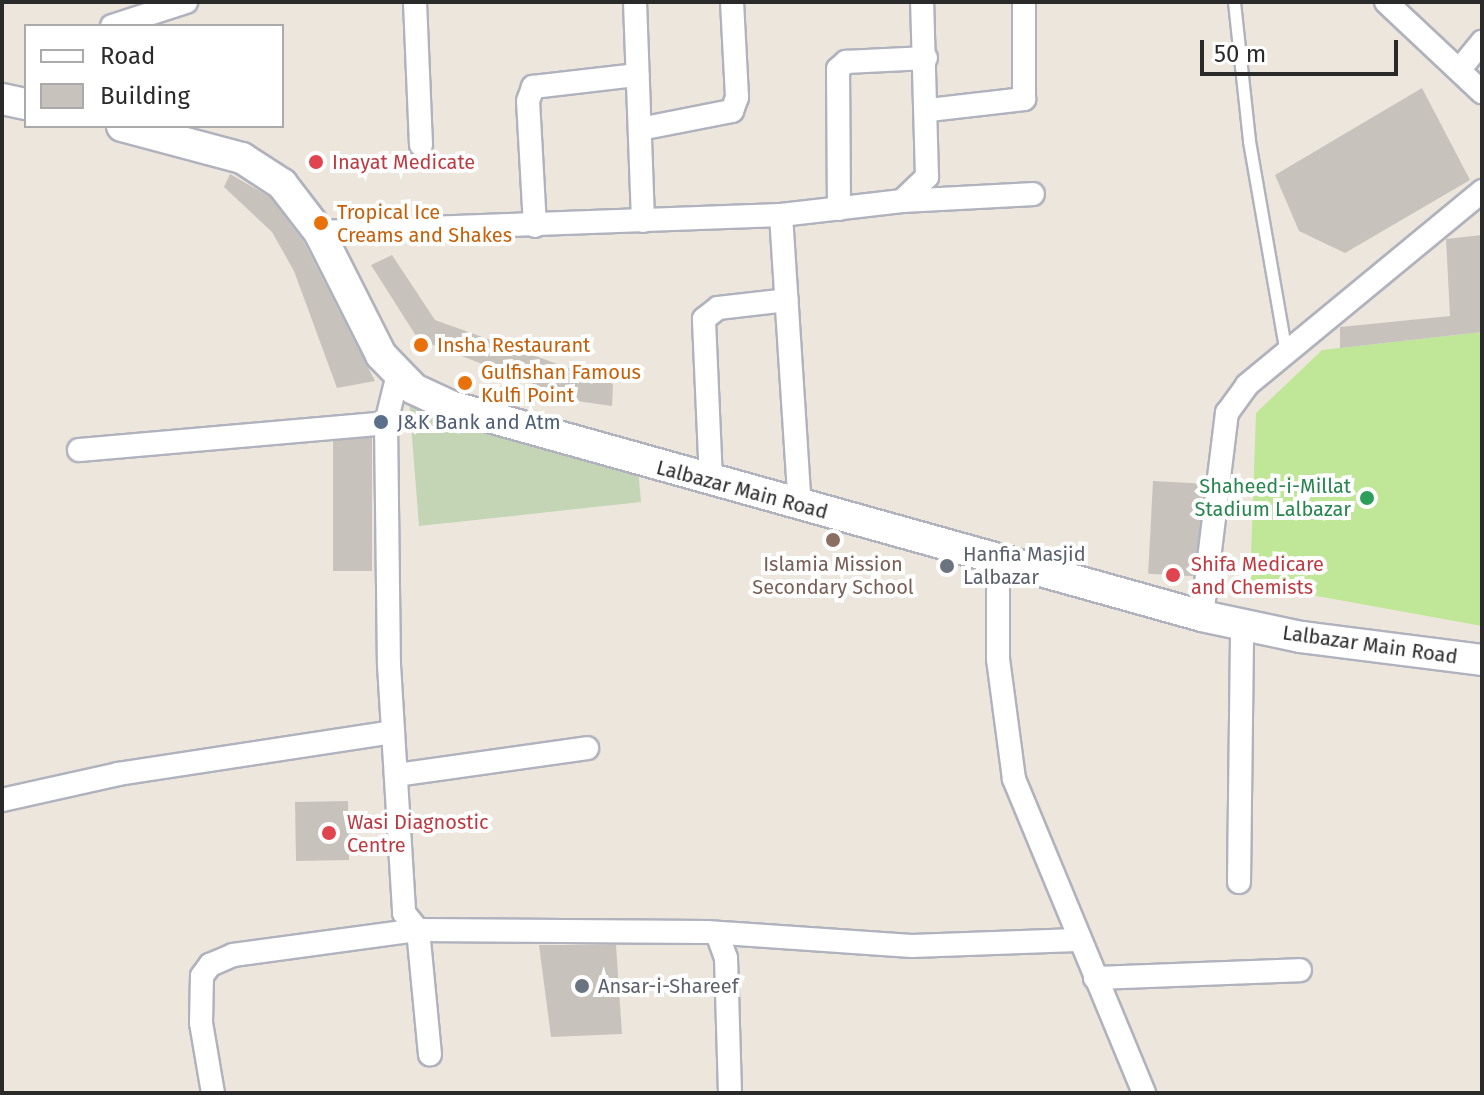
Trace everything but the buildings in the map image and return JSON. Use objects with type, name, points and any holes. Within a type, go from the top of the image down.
[{"type":"main road","points":[[2,99],[24,104]]},
{"type":"main road","name":"Lalbazar Main Road","points":[[130,128],[242,158],[282,184],[319,232],[381,355],[398,374],[450,406],[1202,616],[1242,625],[1482,660]]},
{"type":"street","points":[[110,24],[120,2]]},
{"type":"street","points":[[115,24],[186,2]]},
{"type":"street","points":[[415,2],[421,145]]},
{"type":"street","points":[[635,2],[643,221]]},
{"type":"street","points":[[640,129],[732,111],[737,97],[732,2]]},
{"type":"street","points":[[902,201],[927,177],[929,110],[922,2]]},
{"type":"street","points":[[929,110],[1024,99],[1024,2]]},
{"type":"street","points":[[1386,2],[1482,92]]},
{"type":"street","points":[[1460,69],[1482,42]]},
{"type":"street","points":[[839,209],[838,69],[857,61],[926,58]]},
{"type":"street","points":[[535,226],[528,101],[533,87],[637,75]]},
{"type":"street","points":[[1202,616],[1227,413],[1247,385],[1482,191]]},
{"type":"street","points":[[319,232],[781,215],[902,201],[1033,194]]},
{"type":"street","points":[[781,215],[800,505]]},
{"type":"street","points":[[711,481],[704,319],[718,308],[787,300]]},
{"type":"street","points":[[398,374],[386,423],[393,732],[404,913],[418,930],[430,1054]]},
{"type":"street","points":[[79,450],[386,423]]},
{"type":"street","points":[[998,559],[998,659],[1014,779],[1077,940],[1144,1093]]},
{"type":"street","points":[[1239,882],[1242,625]]},
{"type":"street","points":[[2,800],[118,774],[393,732]]},
{"type":"street","points":[[396,775],[587,748]]},
{"type":"street","points":[[213,1093],[201,1023],[202,976],[210,965],[233,955],[418,930],[718,936],[912,946],[1077,940]]},
{"type":"street","points":[[718,936],[726,958],[730,1093]]},
{"type":"street","points":[[1095,978],[1300,970]]},
{"type":"lane","points":[[1234,2],[1266,258],[1286,355]]},
{"type":"green space","name":"Shaheed-i-Millat Stadium Lalbazar","points":[[1482,332],[1482,626],[1250,584],[1256,413],[1322,350]]},
{"type":"green space","points":[[409,399],[638,470],[641,502],[419,526]]},
{"type":"place","name":"Inayat Medicate","points":[[316,162]]},
{"type":"place","name":"Tropical Ice Creams and Shakes","points":[[321,223]]},
{"type":"place","name":"Insha Restaurant","points":[[421,345]]},
{"type":"place","name":"Gulfishan Famous Kulfi Point","points":[[465,383]]},
{"type":"place","name":"J&K Bank and Atm","points":[[381,422]]},
{"type":"place","name":"Shaheed-i-Millat Stadium Lalbazar","points":[[1367,498]]},
{"type":"place","name":"Islamia Mission Secondary School","points":[[833,540]]},
{"type":"place","name":"Hanfia Masjid Lalbazar","points":[[947,566]]},
{"type":"place","name":"Shifa Medicare and Chemists","points":[[1173,575]]},
{"type":"place","name":"Wasi Diagnostic Centre","points":[[329,833]]},
{"type":"place","name":"Ansar-i-Shareef","points":[[582,986]]}]
